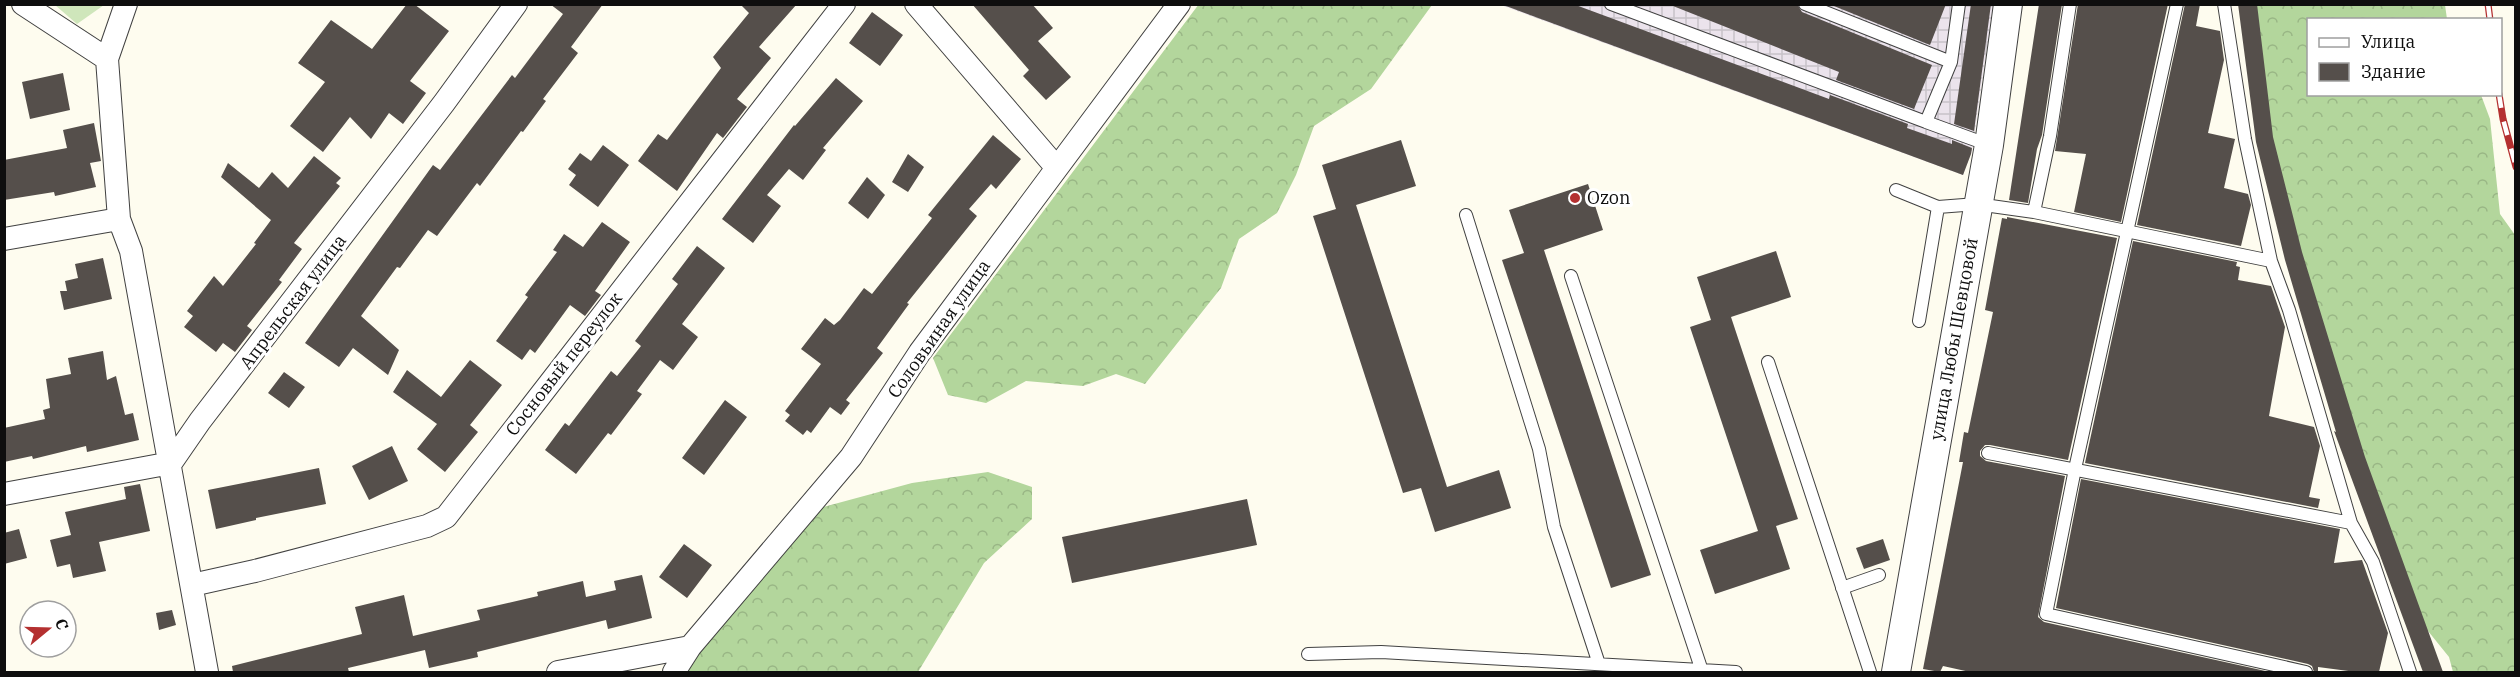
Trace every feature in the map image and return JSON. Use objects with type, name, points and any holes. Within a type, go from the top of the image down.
[{"type":"street","points":[[22,4],[106,59]]},
{"type":"street","points":[[126,4],[106,59],[119,219],[131,251],[207,672]]},
{"type":"street","name":"Апрельская улица","points":[[171,463],[200,421],[444,103],[516,4]]},
{"type":"street","name":"Сосновый переулок","points":[[192,585],[427,526],[446,517],[844,4]]},
{"type":"street","points":[[916,4],[1056,167]]},
{"type":"street","name":"Соловьиная улица","points":[[674,672],[690,647],[851,457],[920,352],[1179,4]]},
{"type":"street","name":"улица Любы Шевцовой","points":[[1896,672],[1989,145],[2008,4]]},
{"type":"street","points":[[4,239],[119,219]]},
{"type":"street","points":[[4,494],[171,463]]},
{"type":"street","points":[[558,672],[690,647]]},
{"type":"lane","points":[[1611,4],[1989,145]]},
{"type":"lane","points":[[1805,4],[1951,62]]},
{"type":"lane","points":[[1926,122],[1951,62],[1959,4]]},
{"type":"lane","points":[[2034,212],[2050,136],[2070,4]]},
{"type":"lane","points":[[2177,4],[2075,470],[2046,614],[2306,672]]},
{"type":"lane","points":[[2224,4],[2245,139],[2271,261],[2289,310],[2351,523],[2373,562],[2410,672]]},
{"type":"lane","points":[[1896,190],[1938,207],[1977,204],[2034,212],[2271,261]]},
{"type":"lane","points":[[1919,321],[1938,207]]},
{"type":"lane","points":[[1466,215],[1539,449],[1554,527],[1599,664]]},
{"type":"lane","points":[[1571,276],[1702,671]]},
{"type":"lane","points":[[1768,362],[1870,672]]},
{"type":"lane","points":[[1988,453],[2351,523]]},
{"type":"lane","points":[[1842,588],[1879,575]]},
{"type":"lane","points":[[1308,654],[1381,652],[1736,672]]},
{"type":"shaded area","points":[[1501,5],[1993,5],[1972,151],[1963,175]]},
{"type":"green space","points":[[1199,4],[1432,5],[1371,89],[1314,126],[1296,175],[1277,213],[1239,239],[1221,288],[1145,384],[1116,374],[1083,386],[1026,381],[986,403],[948,395],[933,358]]},
{"type":"green space","points":[[55,5],[104,5],[77,24]]},
{"type":"green space","points":[[2250,5],[2445,5],[2447,18],[2307,18],[2307,96],[2481,96],[2490,119],[2500,214],[2515,235],[2515,672],[2453,672],[2449,657],[2424,626],[2374,495],[2278,185]]},
{"type":"green space","points":[[988,472],[1032,487],[1032,519],[984,563],[918,672],[682,672],[816,509],[912,483]]},
{"type":"building","points":[[407,4],[414,4],[449,31],[410,81],[426,93],[403,124],[389,113],[371,139],[350,117],[323,152],[290,126],[325,82],[298,63],[331,20],[372,49]]},
{"type":"building","points":[[550,4],[603,4],[571,47],[578,53],[543,99],[546,101],[523,132],[521,131],[480,186],[477,183],[437,236],[428,230],[361,316],[399,350],[388,375],[353,348],[339,367],[305,343],[433,165],[440,170],[512,75],[515,78],[563,14]]},
{"type":"building","points":[[740,4],[797,4],[759,47],[771,58],[737,99],[747,107],[723,138],[717,133],[677,191],[638,161],[658,134],[667,140],[721,68],[713,57],[749,13]]},
{"type":"building","points":[[972,4],[1032,4],[1053,28],[1038,41],[1071,77],[1046,100],[1023,76],[1029,70]]},
{"type":"building","points":[[1507,4],[1573,4],[1829,99],[1830,95],[1908,124],[1907,128],[1952,144],[1952,140],[1972,148],[1971,154],[1963,175],[1506,6]]},
{"type":"building","points":[[1668,4],[1797,4],[1802,12],[1932,65],[1914,109],[1836,80],[1839,72]]},
{"type":"building","points":[[1829,4],[1946,4],[1930,45]]},
{"type":"building","points":[[1971,4],[1991,4],[1974,131],[1954,124]]},
{"type":"building","points":[[2039,4],[2062,4],[2042,135],[2037,149],[2028,203],[2009,200]]},
{"type":"building","points":[[2078,4],[2168,4],[2121,222],[2074,212],[2086,154],[2055,151]]},
{"type":"building","points":[[2185,4],[2200,4],[2196,26],[2220,31],[2224,60],[2208,133],[2235,139],[2224,188],[2248,194],[2251,205],[2241,246],[2137,225]]},
{"type":"building","points":[[2238,4],[2257,4],[2273,137],[2302,252],[2365,457],[2443,672],[2423,672],[2334,431],[2336,432],[2285,260],[2256,142]]},
{"type":"building","points":[[872,12],[903,35],[880,66],[849,43]]},
{"type":"building","points":[[63,73],[70,110],[30,119],[22,82]]},
{"type":"building","points":[[836,78],[863,101],[823,148],[826,150],[803,180],[789,169],[767,195],[781,206],[753,243],[722,219],[794,125]]},
{"type":"building","points":[[94,123],[101,161],[90,163],[96,187],[55,196],[54,192],[4,200],[4,160],[67,148],[63,130]]},
{"type":"building","points":[[993,135],[1021,159],[996,189],[991,184],[969,209],[977,216],[907,303],[909,304],[877,348],[883,353],[846,400],[850,403],[841,415],[830,407],[811,433],[807,430],[803,435],[785,421],[790,415],[785,411],[821,364],[801,349],[825,318],[834,325],[864,288],[872,294],[932,218],[928,215]]},
{"type":"building","points":[[1401,140],[1416,186],[1356,205],[1447,487],[1499,470],[1511,508],[1435,532],[1421,488],[1403,493],[1313,216],[1336,209],[1322,165]]},
{"type":"building","points":[[603,145],[629,165],[598,207],[569,185],[576,175],[568,169],[580,153],[591,161]]},
{"type":"building","points":[[908,154],[924,167],[908,192],[892,182]]},
{"type":"building","points":[[314,156],[341,178],[336,183],[340,186],[294,243],[302,249],[279,280],[282,282],[247,326],[252,330],[235,352],[223,343],[216,352],[184,327],[193,316],[187,311],[214,276],[223,286],[256,244],[254,243],[271,220],[221,177],[228,163],[259,188],[272,172],[288,188]]},
{"type":"building","points":[[867,177],[885,195],[868,219],[848,203]]},
{"type":"building","points":[[1588,184],[1603,230],[1544,250],[1651,575],[1611,588],[1502,260],[1524,253],[1509,210]]},
{"type":"building","points":[[2007,217],[2117,238],[2068,460],[1990,445],[1985,445],[1980,451],[1980,456],[1986,461],[2065,476],[2038,617],[2044,622],[2270,672],[1970,672],[1943,666],[1940,672],[1923,669],[1963,462],[1959,462],[1964,432],[1968,433],[1993,312],[1985,310],[2002,218],[2007,219]]},
{"type":"building","points":[[602,222],[630,242],[595,291],[601,295],[585,316],[570,305],[535,353],[530,349],[522,360],[496,341],[528,297],[525,295],[557,252],[553,250],[564,234],[583,247]]},
{"type":"building","points":[[2133,241],[2237,262],[2236,266],[2240,267],[2238,280],[2271,286],[2285,327],[2269,416],[2314,427],[2320,446],[2309,497],[2320,499],[2318,508],[2085,463]]},
{"type":"building","points":[[697,246],[725,268],[682,324],[698,337],[673,370],[660,360],[637,391],[642,394],[611,435],[608,433],[576,474],[545,450],[565,423],[569,426],[611,371],[617,376],[641,346],[635,341],[678,284],[672,279]]},
{"type":"building","points":[[1776,251],[1791,297],[1731,317],[1798,519],[1776,526],[1790,569],[1715,594],[1700,550],[1758,531],[1690,327],[1711,320],[1697,277]]},
{"type":"building","points":[[103,258],[112,299],[64,310],[60,291],[67,291],[65,281],[78,278],[75,264]]},
{"type":"building","points":[[103,351],[107,380],[116,376],[125,415],[133,413],[139,440],[87,452],[86,446],[33,459],[32,456],[4,462],[4,428],[45,419],[43,410],[50,408],[46,379],[71,374],[68,358]]},
{"type":"building","points":[[470,360],[502,385],[470,425],[478,432],[445,472],[417,449],[437,424],[393,392],[407,370],[441,397]]},
{"type":"building","points":[[284,372],[305,387],[289,408],[268,393]]},
{"type":"building","points":[[725,400],[747,417],[704,475],[682,458]]},
{"type":"building","points":[[392,446],[408,481],[369,500],[352,466]]},
{"type":"building","points":[[319,468],[326,504],[256,518],[256,520],[216,529],[208,490]]},
{"type":"building","points":[[2081,479],[2340,529],[2334,563],[2362,560],[2388,633],[2379,672],[2356,672],[2318,667],[2318,672],[2314,672],[2312,666],[2308,664],[2056,608]]},
{"type":"building","points":[[140,484],[150,531],[99,542],[106,571],[73,578],[70,564],[57,567],[50,540],[71,535],[65,512],[126,499],[124,487]]},
{"type":"building","points":[[1247,499],[1257,545],[1072,583],[1062,537]]},
{"type":"building","points":[[19,529],[27,558],[4,564],[4,533]]},
{"type":"building","points":[[1883,539],[1890,560],[1864,569],[1856,548]]},
{"type":"building","points":[[684,544],[712,565],[687,598],[659,577]]},
{"type":"building","points":[[642,575],[652,618],[608,629],[606,620],[477,652],[478,657],[429,668],[425,650],[348,668],[349,672],[233,672],[232,666],[362,634],[355,607],[404,595],[413,636],[480,620],[477,610],[538,596],[537,592],[583,581],[586,597],[616,590],[614,581]]},
{"type":"building","points":[[172,610],[176,625],[159,630],[156,613]]},
{"type":"railway","points":[[2488,4],[2490,18]]},
{"type":"railway","points":[[2499,96],[2516,167]]},
{"type":"place","name":"Ozon","points":[[1575,198]]}]
